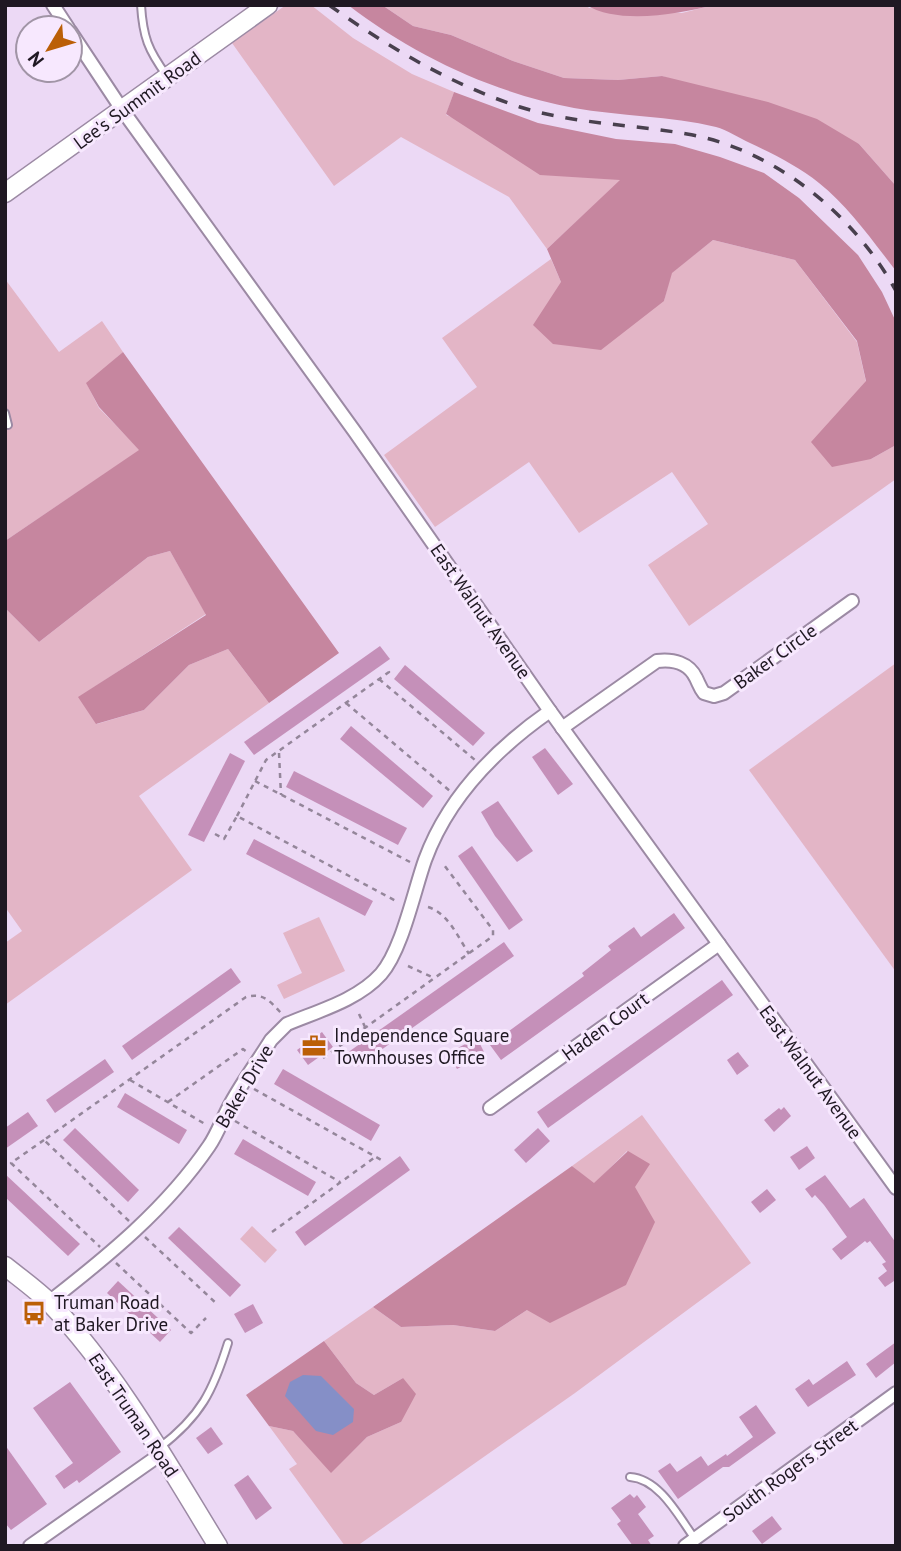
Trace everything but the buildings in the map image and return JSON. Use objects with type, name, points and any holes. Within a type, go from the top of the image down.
[{"type":"main road","name":"Lee's Summit Road","points":[[5,193],[268,5]]},
{"type":"main road","name":"East Truman Road","points":[[5,1266],[49,1302],[97,1357],[160,1451],[218,1546]]},
{"type":"street","name":"East Walnut Avenue","points":[[84,52],[550,711],[896,1188]]},
{"type":"street","name":"Baker Circle","points":[[562,727],[657,661],[668,660],[684,664],[695,675],[704,693],[714,696],[724,693],[852,601]]},
{"type":"street","name":"Baker Drive","points":[[49,1302],[104,1260],[172,1193],[210,1145],[232,1101],[278,1032],[287,1024],[360,992],[382,973],[396,948],[426,856],[452,807],[492,758],[523,730],[550,711]]},
{"type":"street","name":"Haden Court","points":[[490,1108],[719,944]]},
{"type":"street","name":"South Rogers Street","points":[[690,1542],[896,1393]]},
{"type":"street","points":[[30,1546],[160,1451]]},
{"type":"lane","points":[[141,5],[143,33],[148,49],[168,78]]},
{"type":"lane","points":[[5,414],[8,425]]},
{"type":"lane","points":[[160,1451],[197,1413],[212,1390],[228,1343]]},
{"type":"lane","points":[[630,1477],[636,1477],[657,1489],[690,1542]]},
{"type":"path","points":[[215,834],[224,839],[265,762],[389,672],[386,668]]},
{"type":"path","points":[[379,679],[475,761]]},
{"type":"path","points":[[346,703],[453,793]]},
{"type":"path","points":[[279,751],[281,795]]},
{"type":"path","points":[[254,781],[410,862]]},
{"type":"path","points":[[237,816],[396,901]]},
{"type":"path","points":[[323,1058],[491,938],[493,932],[444,865]]},
{"type":"path","points":[[428,907],[438,910],[445,917],[469,954]]},
{"type":"path","points":[[408,966],[435,978]]},
{"type":"path","points":[[11,1163],[246,996],[258,995],[267,998],[281,1013]]},
{"type":"path","points":[[359,1014],[365,1028]]},
{"type":"path","points":[[167,1102],[243,1049],[247,1052]]},
{"type":"path","points":[[129,1080],[205,1124]]},
{"type":"path","points":[[254,1088],[385,1162]]},
{"type":"path","points":[[235,1121],[340,1182]]},
{"type":"path","points":[[44,1140],[132,1224]]},
{"type":"path","points":[[272,1232],[374,1158]]},
{"type":"path","points":[[5,1160],[100,1247]]},
{"type":"path","points":[[143,1234],[217,1304]]},
{"type":"path","points":[[116,1264],[191,1333],[206,1318]]},
{"type":"shaded area","points":[[286,5],[311,5],[353,38],[412,74],[454,92],[446,115],[621,180],[547,249],[509,197],[401,137],[334,186],[232,43]]},
{"type":"shaded area","points":[[348,5],[382,5],[413,26],[451,35],[513,61],[564,78],[618,80],[662,76],[768,102],[817,119],[859,144],[896,186],[896,271],[830,192],[803,171],[729,132],[681,121],[574,108],[513,92],[455,70],[427,56]]},
{"type":"shaded area","points":[[382,5],[586,5],[589,8],[682,13],[714,5],[896,5],[896,186],[859,144],[662,76],[618,80],[564,78],[513,61],[451,35],[413,26]]},
{"type":"shaded area","points":[[586,5],[714,5],[684,12],[632,16],[615,15]]},
{"type":"shaded area","points":[[454,92],[538,123],[616,139],[675,144],[720,157],[764,173],[799,198],[858,255],[882,292],[896,322],[896,445],[871,459],[832,467],[811,442],[866,381],[857,341],[795,260],[713,240],[672,273],[664,301],[601,350],[553,344],[533,325],[561,282],[547,249],[620,180],[540,175],[446,114]]},
{"type":"shaded area","points":[[713,240],[795,260],[857,342],[866,382],[871,459],[896,445],[896,479],[689,626],[648,565],[708,524],[672,472],[579,533],[529,462],[435,527],[384,455],[477,387],[442,338],[551,259],[561,282],[664,301],[671,273]]},
{"type":"shaded area","points":[[5,279],[59,352],[102,321],[123,352],[87,384],[99,408],[140,450],[5,541]]},
{"type":"shaded area","points":[[123,352],[339,653],[269,703],[228,649],[189,665],[144,710],[96,724],[78,697],[206,615],[170,551],[148,557],[39,642],[5,608],[5,541],[139,450],[99,407],[86,383]]},
{"type":"shaded area","points":[[170,551],[206,614],[79,697],[97,724],[144,710],[189,665],[228,649],[269,703],[139,796],[192,870],[5,1005],[5,943],[22,931],[5,907],[5,608],[39,642],[148,557]]},
{"type":"shaded area","points":[[896,663],[896,972],[749,770]]},
{"type":"shaded area","points":[[319,917],[345,971],[284,999],[277,985],[302,973],[283,933]]},
{"type":"shaded area","points":[[642,1115],[751,1263],[575,1393],[357,1546],[345,1546],[289,1469],[297,1464],[269,1426],[293,1431],[331,1472],[367,1437],[401,1422],[403,1378],[374,1395],[356,1383],[324,1341],[373,1307],[401,1327],[453,1325],[495,1331],[527,1310],[635,1187],[627,1151],[594,1184],[572,1166]]},
{"type":"shaded area","points":[[628,1151],[650,1164],[635,1187],[655,1222],[626,1285],[550,1323],[527,1310],[495,1331],[453,1325],[401,1327],[373,1307],[572,1166],[594,1183]]},
{"type":"shaded area","points":[[252,1226],[277,1250],[265,1263],[240,1239]]},
{"type":"shaded area","points":[[324,1341],[356,1383],[374,1395],[403,1378],[416,1394],[401,1422],[367,1437],[331,1473],[293,1431],[269,1426],[246,1395]]},
{"type":"water","points":[[303,1375],[321,1376],[354,1409],[353,1422],[333,1435],[316,1431],[285,1396],[290,1382]]},
{"type":"railway","points":[[329,5],[420,63],[494,98],[540,113],[687,134],[750,154],[780,170],[834,211],[879,263],[896,291]]},
{"type":"place","name":"Independence Square Townhouses Office","points":[[314,1046]]},
{"type":"place","name":"Truman Road at Baker Drive","points":[[34,1313]]}]
